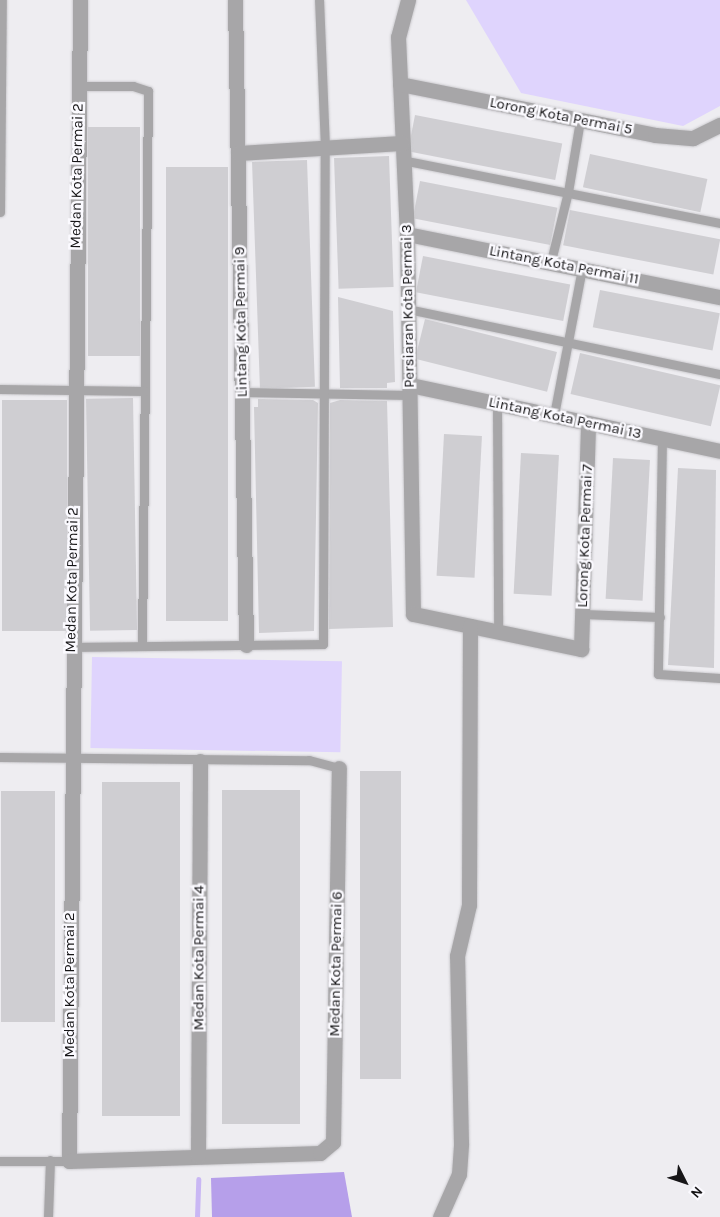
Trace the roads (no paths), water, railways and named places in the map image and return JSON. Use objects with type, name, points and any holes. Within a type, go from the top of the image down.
[{"type":"street","name":"Medan Kota Permai 2","points":[[69,1161],[71,647],[80,0]]},
{"type":"street","name":"Lintang Kota Permai 9","points":[[235,0],[246,645]]},
{"type":"street","name":"Persiaran Kota Permai 3","points":[[408,0],[398,37],[402,160],[407,234],[413,614],[470,626]]},
{"type":"street","name":"Lorong Kota Permai 5","points":[[400,84],[655,135],[693,138],[720,125]]},
{"type":"street","points":[[238,153],[402,143]]},
{"type":"street","name":"Lintang Kota Permai 11","points":[[407,234],[550,261],[720,297]]},
{"type":"street","name":"Lintang Kota Permai 13","points":[[410,390],[496,403],[720,451]]},
{"type":"street","name":"Lorong Kota Permai 7","points":[[498,632],[581,649],[588,422]]},
{"type":"street","points":[[440,1217],[459,1174],[461,1143],[457,956],[467,926],[469,905],[470,626],[498,632]]},
{"type":"street","name":"Medan Kota Permai 4","points":[[198,1156],[200,761]]},
{"type":"street","name":"Medan Kota Permai 6","points":[[198,1156],[320,1153],[333,1142],[339,768]]},
{"type":"street","points":[[69,1161],[198,1156]]},
{"type":"lane","points":[[0,212],[2,0]]},
{"type":"lane","points":[[71,647],[324,644],[325,148],[319,0]]},
{"type":"lane","points":[[79,86],[133,86],[148,91],[142,646]]},
{"type":"lane","points":[[550,261],[568,192],[580,120]]},
{"type":"lane","points":[[402,160],[720,223]]},
{"type":"lane","points":[[554,415],[582,268]]},
{"type":"lane","points":[[408,309],[720,374]]},
{"type":"lane","points":[[0,389],[145,391]]},
{"type":"lane","points":[[242,392],[324,393],[410,390]]},
{"type":"lane","points":[[496,403],[498,632]]},
{"type":"lane","points":[[662,438],[658,674],[720,678]]},
{"type":"lane","points":[[582,614],[660,617]]},
{"type":"lane","points":[[0,756],[72,760],[309,760],[339,768]]},
{"type":"lane","points":[[48,1217],[50,1160]]},
{"type":"lane","points":[[0,1162],[69,1161]]},
{"type":"waterway","points":[[197,1217],[198,1179]]}]
